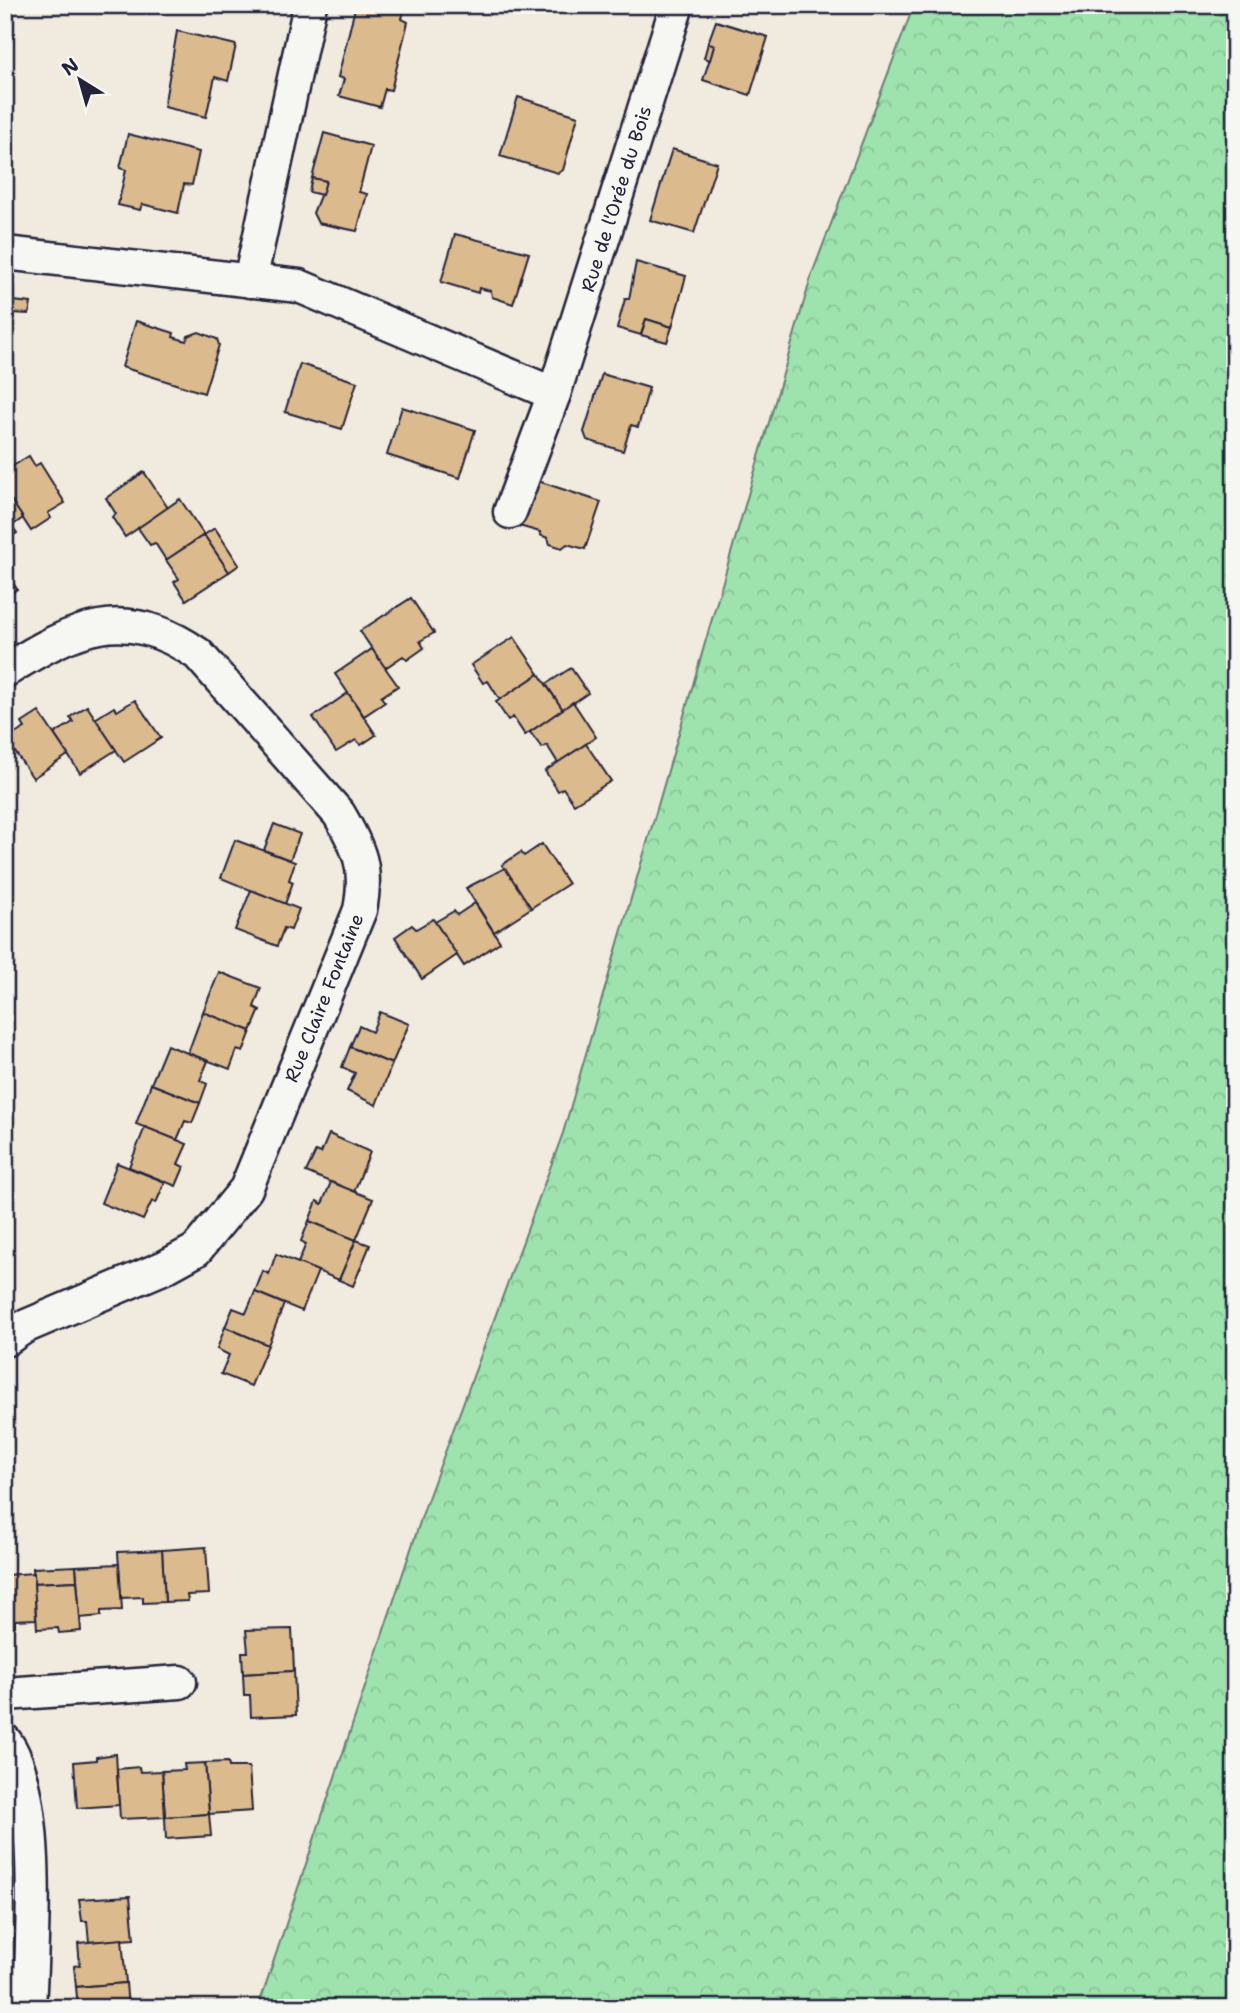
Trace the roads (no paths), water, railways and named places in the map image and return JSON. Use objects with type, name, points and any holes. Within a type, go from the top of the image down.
[{"type":"street","points":[[250,281],[310,5]]},
{"type":"street","name":"Rue de l'Orée du Bois","points":[[510,512],[554,394],[677,5]]},
{"type":"street","points":[[5,253],[299,286],[554,394]]},
{"type":"street","name":"Rue Claire Fontaine","points":[[5,671],[40,649],[93,628],[142,626],[174,637],[198,654],[339,814],[357,845],[366,879],[360,910],[246,1189],[220,1224],[197,1250],[165,1267],[24,1327],[5,1340]]},
{"type":"street","points":[[5,1694],[180,1682]]},
{"type":"street","points":[[5,1741],[27,1802],[32,1860],[29,2008]]}]
